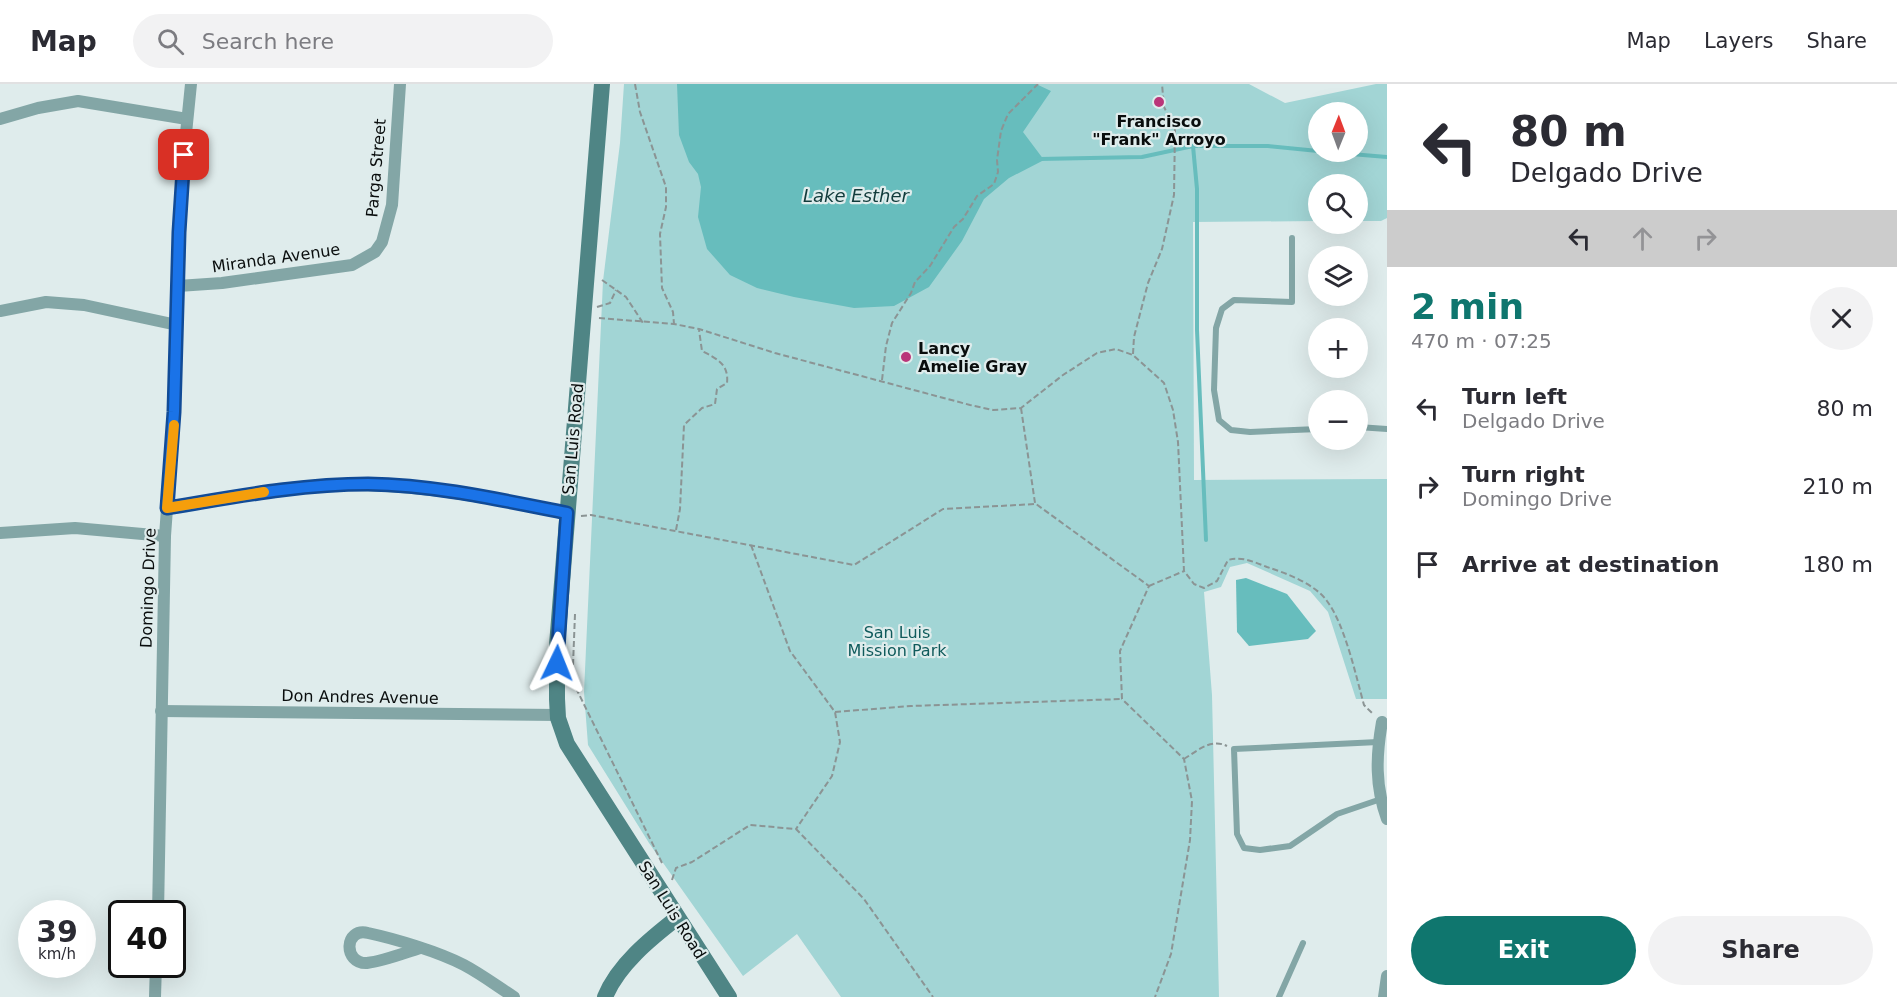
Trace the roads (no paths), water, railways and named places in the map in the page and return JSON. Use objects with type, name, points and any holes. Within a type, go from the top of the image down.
[{"type":"street","name":"Domingo Drive","points":[[158,900],[165,536],[174,412],[181,196],[191,84]]},
{"type":"street","name":"Parga Street","points":[[375,252],[382,242],[392,205],[400,84]]},
{"type":"street","name":"San Luis Road","points":[[602,84],[583,317],[574,514],[557,645],[558,715],[567,744],[729,997]]},
{"type":"street","points":[[0,119],[38,108],[78,101],[187,119]]},
{"type":"street","name":"Miranda Avenue","points":[[178,286],[222,283],[352,265],[375,252]]},
{"type":"street","points":[[0,311],[46,302],[84,305],[177,325]]},
{"type":"street","points":[[167,508],[286,489],[369,484],[459,492],[574,514]]},
{"type":"street","points":[[0,533],[75,528],[165,536]]},
{"type":"street","name":"Don Andres Avenue","points":[[161,711],[558,715]]},
{"type":"street","points":[[1385,721],[1378,742],[1376,775],[1384,799],[1387,819]]},
{"type":"street","points":[[605,997],[615,978],[632,958],[677,918]]},
{"type":"street","points":[[420,948],[367,963],[354,959],[351,954],[350,941],[352,936],[365,932],[420,948],[463,964],[514,997]]},
{"type":"street","points":[[1384,997],[1387,975]]},
{"type":"street","points":[[155,997],[156,978]]},
{"type":"lane","points":[[1292,238],[1292,302],[1234,300],[1222,309],[1215,328],[1214,390],[1219,420],[1231,430],[1250,432],[1308,429]]},
{"type":"lane","points":[[1368,428],[1387,429]]},
{"type":"lane","points":[[1378,742],[1234,749],[1237,834],[1244,848],[1260,850],[1290,846],[1337,814],[1384,799]]},
{"type":"lane","points":[[1279,997],[1303,943]]},
{"type":"water","name":"Lake Esther","points":[[677,84],[1036,84],[1051,91],[1023,132],[1044,160],[1009,178],[984,199],[962,241],[929,287],[894,306],[854,308],[794,297],[757,288],[730,275],[707,249],[698,217],[701,187],[698,174],[689,162],[679,135]]},
{"type":"water","points":[[1246,578],[1287,594],[1316,631],[1308,639],[1249,646],[1237,632],[1236,580]]},
{"type":"waterway","points":[[1193,146],[1197,189],[1197,330],[1206,540]]},
{"type":"waterway","points":[[1039,159],[1142,157],[1193,146],[1268,146],[1308,150]]},
{"type":"waterway","points":[[1368,155],[1387,157]]},
{"type":"place","name":"Francisco \"Frank\" Arroyo","points":[[1159,102]]},
{"type":"place","name":"Lancy Amelie Gray","points":[[906,357]]},
{"type":"park label","name":"San Luis Mission Park","points":[[897,641]]}]
